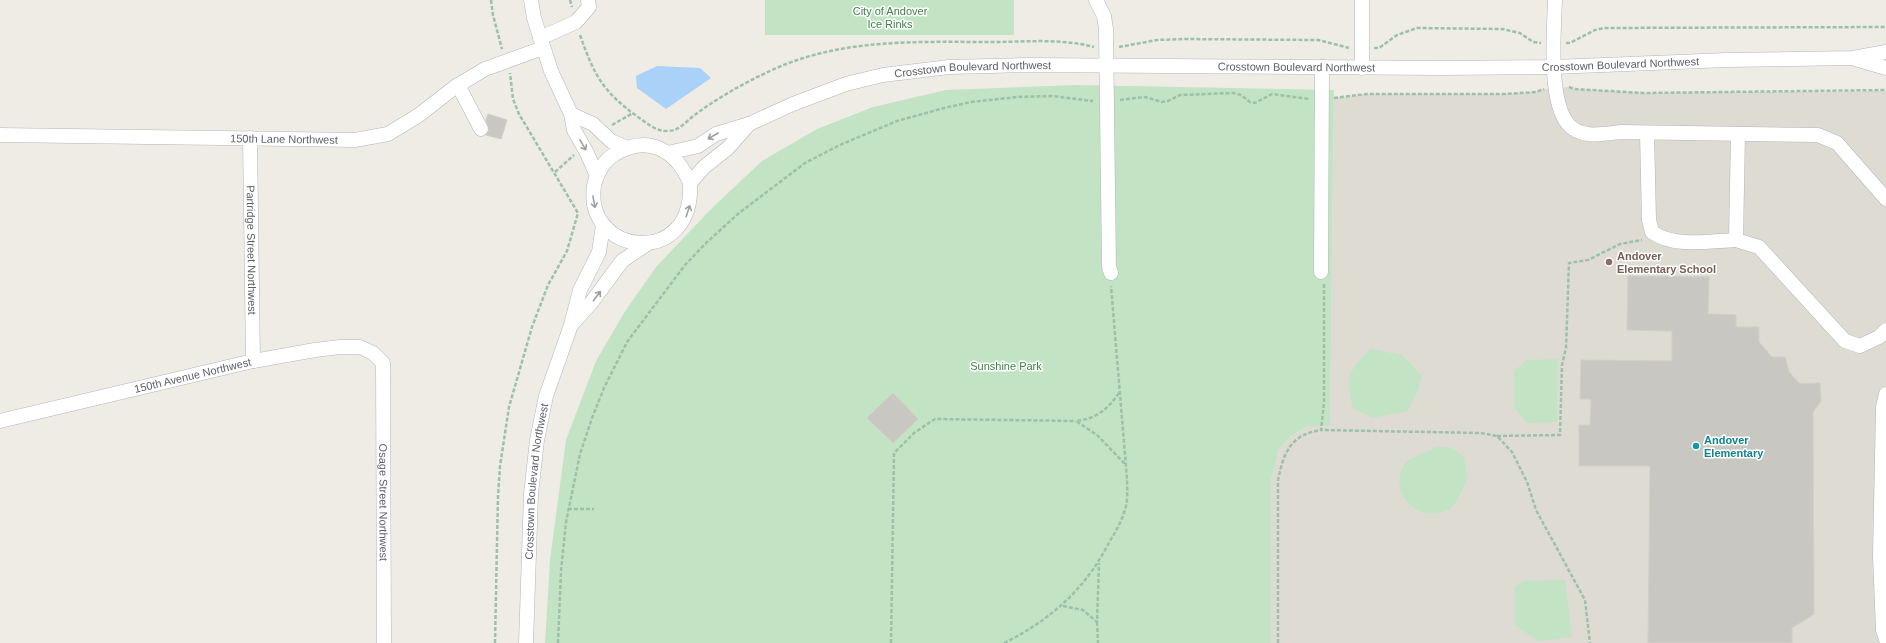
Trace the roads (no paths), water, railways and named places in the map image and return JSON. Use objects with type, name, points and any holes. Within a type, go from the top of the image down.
[{"type":"street","points":[[531,0],[534,18],[551,71],[571,114],[574,130],[587,152],[597,176]]},
{"type":"street","name":"150th Lane Northwest","points":[[0,135],[355,140],[388,134],[419,115],[458,85],[496,64],[542,43],[576,22],[589,7],[588,0]]},
{"type":"street","points":[[1096,0],[1104,16],[1106,29],[1109,267],[1111,273]]},
{"type":"street","points":[[1362,0],[1362,68]]},
{"type":"street","points":[[1554,0],[1554,67],[1558,104],[1568,125],[1580,132],[1594,135],[1621,132],[1818,135],[1836,143],[1886,199]]},
{"type":"street","name":"Crosstown Boulevard Northwest","points":[[668,154],[698,146],[716,134],[749,124],[814,95],[846,84],[883,75],[949,67],[1106,65],[1362,68],[1554,67],[1727,60],[1853,58],[1886,52]]},
{"type":"street","name":"Crosstown Boulevard Northwest","points":[[1853,58],[1886,68]]},
{"type":"street","points":[[1321,272],[1322,67]]},
{"type":"street","points":[[458,85],[481,129]]},
{"type":"street","points":[[571,114],[593,124],[611,142],[627,148]]},
{"type":"street","name":"Crosstown Boulevard Northwest","points":[[690,183],[704,167],[728,148],[749,124]]},
{"type":"street","points":[[1647,133],[1649,220],[1652,232],[1658,237],[1684,242],[1736,240],[1759,247],[1844,341],[1860,346],[1879,337],[1886,330]]},
{"type":"street","points":[[1736,240],[1738,134]]},
{"type":"street","name":"Partridge Street Northwest","points":[[250,138],[253,361]]},
{"type":"street","name":"Crosstown Boulevard Northwest","points":[[571,325],[591,303],[622,262],[647,244],[664,239],[677,229],[687,216],[691,200],[690,183],[684,168],[659,148],[643,145],[627,148],[613,155],[602,166],[597,176],[593,196],[596,211],[603,225],[616,236],[631,242],[647,244]]},
{"type":"street","name":"Crosstown Boulevard Northwest","points":[[526,643],[531,494],[537,440],[546,396],[571,325],[580,290],[599,252],[603,225]]},
{"type":"street","name":"150th Avenue Northwest","points":[[0,421],[253,361],[340,347],[360,347],[372,353],[383,363]]},
{"type":"street","name":"Osage Street Northwest","points":[[383,363],[384,643]]},
{"type":"street","points":[[1886,394],[1882,407],[1880,556],[1883,630],[1886,639]]},
{"type":"water","points":[[657,66],[700,68],[711,78],[666,109],[637,88],[636,76]]},
{"type":"place","name":"Andover Elementary School","points":[[1609,262]]},
{"type":"place","name":"Andover Elementary","points":[[1696,446]]},
{"type":"park label","name":"City of Andover Ice Rinks","points":[[890,17]]},
{"type":"park label","name":"Sunshine Park","points":[[1006,366]]}]
